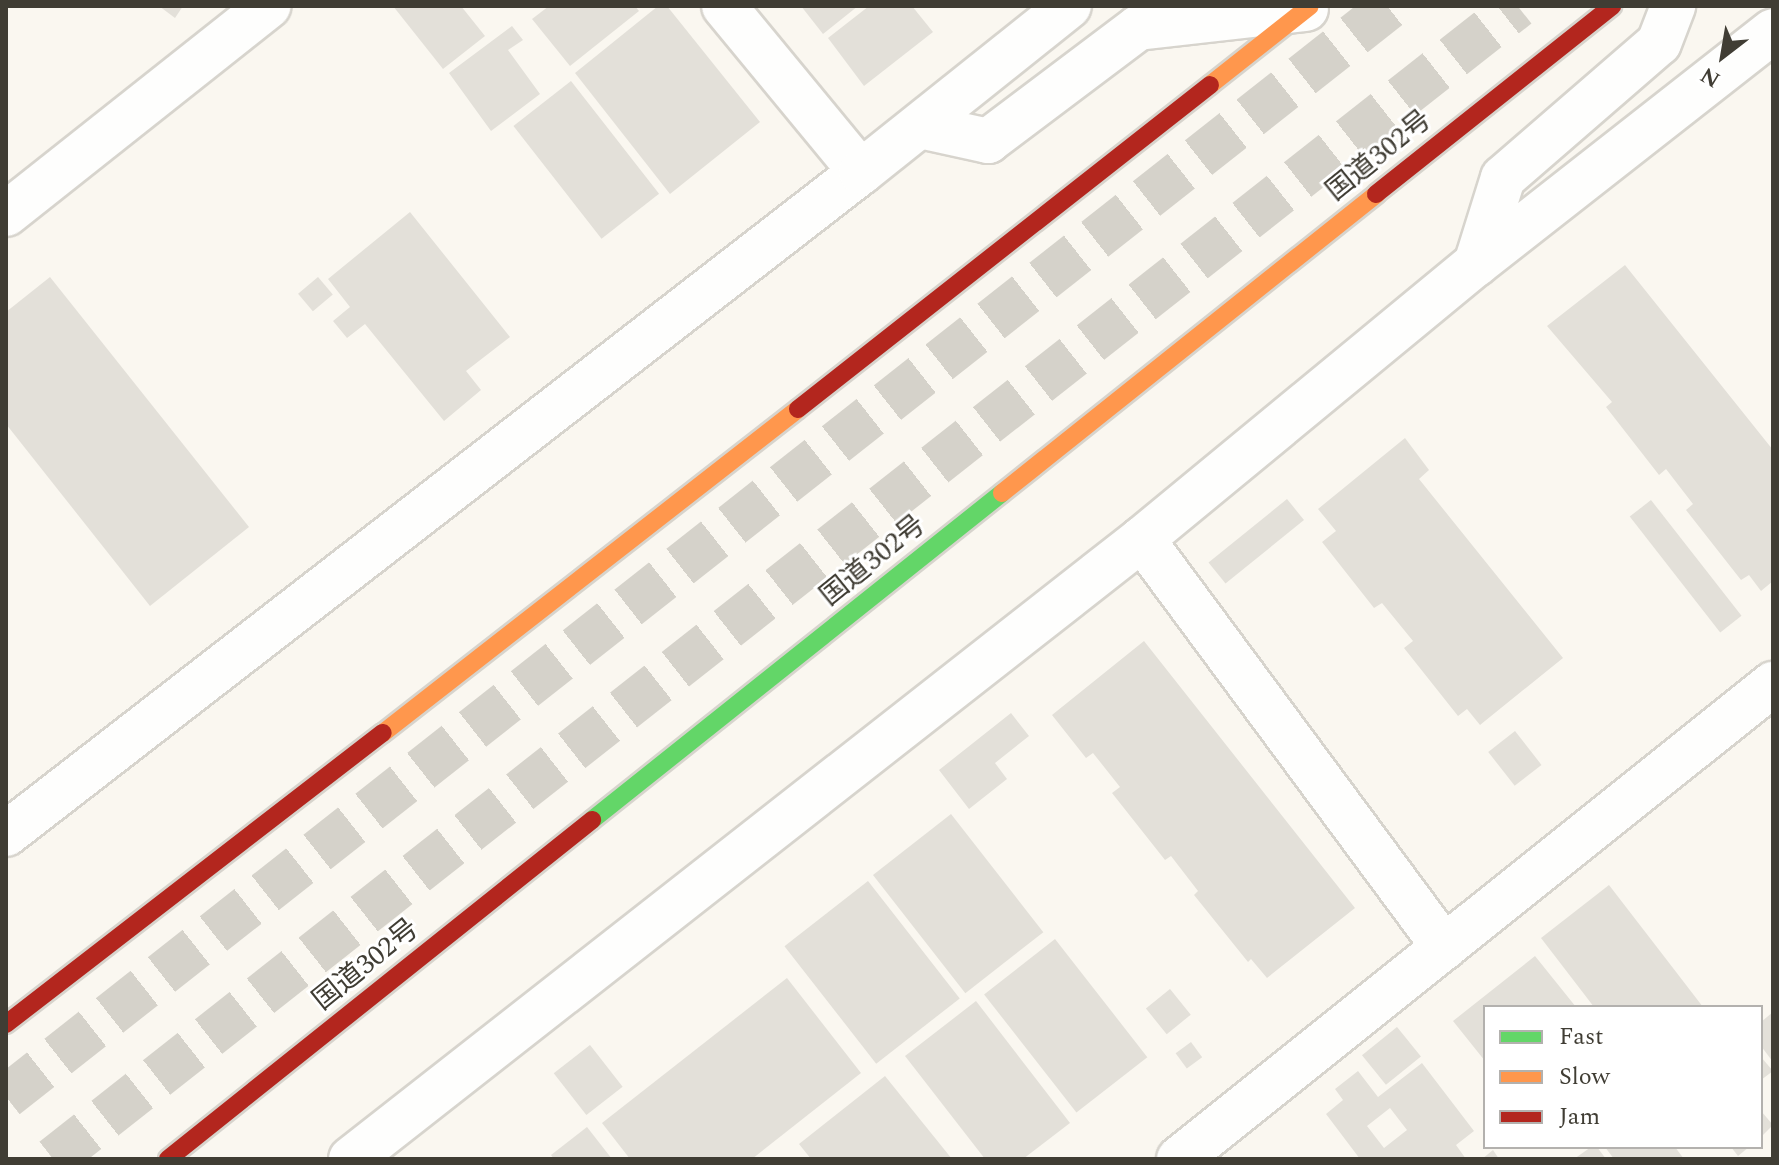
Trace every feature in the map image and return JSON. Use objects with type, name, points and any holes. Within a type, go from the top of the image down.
[{"type":"highway","name":"国道302号","points":[[168,1159],[1612,6]]},
{"type":"highway","points":[[6,1024],[597,567],[1308,8]]},
{"type":"street","points":[[6,214],[268,6]]},
{"type":"street","points":[[724,6],[861,172]]},
{"type":"street","points":[[6,834],[861,172],[1069,6]]},
{"type":"street","points":[[1476,264],[1503,178],[1659,43],[1673,6]]},
{"type":"street","points":[[920,126],[988,141],[1138,28],[1308,8]]},
{"type":"street","points":[[351,1159],[1142,539],[1476,264],[1773,31]]},
{"type":"street","points":[[1142,539],[1444,947]]},
{"type":"street","points":[[1179,1159],[1773,684]]},
{"type":"building","points":[[159,6],[183,6],[175,18]]},
{"type":"building","points":[[393,6],[461,6],[485,36],[443,69]]},
{"type":"building","points":[[549,6],[635,6],[639,11],[570,66],[532,19]]},
{"type":"building","points":[[658,6],[667,6],[760,122],[670,194],[575,73]]},
{"type":"building","points":[[801,6],[858,6],[823,34]]},
{"type":"building","points":[[869,6],[912,6],[933,32],[864,86],[828,38]]},
{"type":"building","points":[[512,26],[523,40],[508,50],[540,94],[491,131],[449,73]]},
{"type":"building","points":[[571,81],[659,194],[602,239],[513,126]]},
{"type":"building","points":[[410,212],[510,337],[466,371],[481,390],[444,421],[365,324],[347,338],[333,321],[350,307],[328,279]]},
{"type":"building","points":[[1625,265],[1773,450],[1773,581],[1761,591],[1749,575],[1741,580],[1686,510],[1693,504],[1666,469],[1659,475],[1606,407],[1612,402],[1547,326]]},
{"type":"building","points":[[50,277],[249,527],[150,606],[6,424],[6,312]]},
{"type":"building","points":[[318,277],[333,295],[313,311],[298,294]]},
{"type":"building","points":[[1405,438],[1429,470],[1419,479],[1563,658],[1480,725],[1467,709],[1458,716],[1404,648],[1413,641],[1382,603],[1374,608],[1322,542],[1336,531],[1318,509]]},
{"type":"building","points":[[1287,499],[1304,520],[1225,584],[1209,563]]},
{"type":"building","points":[[1651,500],[1742,616],[1720,632],[1630,517]]},
{"type":"building","points":[[1144,641],[1355,908],[1267,978],[1251,959],[1248,962],[1194,895],[1198,891],[1171,856],[1165,860],[1112,793],[1120,787],[1093,753],[1086,758],[1052,715]]},
{"type":"building","points":[[1011,713],[1029,736],[995,763],[1007,779],[969,809],[939,770]]},
{"type":"building","points":[[1515,731],[1541,765],[1515,786],[1488,752]]},
{"type":"building","points":[[951,814],[1043,932],[965,993],[873,875]]},
{"type":"building","points":[[868,881],[960,998],[876,1064],[784,946]]},
{"type":"building","points":[[1609,885],[1701,1005],[1592,1005],[1541,938]]},
{"type":"building","points":[[1055,939],[1147,1057],[1076,1113],[984,994]]},
{"type":"building","points":[[1535,956],[1574,1005],[1483,1005],[1483,1058],[1453,1021]]},
{"type":"building","points":[[787,978],[861,1073],[752,1159],[630,1159],[602,1123]]},
{"type":"building","points":[[1170,989],[1191,1015],[1167,1034],[1146,1009]]},
{"type":"building","points":[[976,1001],[1070,1123],[1023,1159],[985,1159],[905,1056]]},
{"type":"building","points":[[1773,1012],[1773,1062],[1763,1049],[1763,1020]]},
{"type":"building","points":[[1397,1027],[1421,1057],[1386,1085],[1362,1055]]},
{"type":"building","points":[[1191,1042],[1202,1057],[1187,1069],[1176,1053]]},
{"type":"building","points":[[590,1045],[623,1087],[586,1115],[554,1073]]},
{"type":"building","points":[[1763,1059],[1773,1071],[1763,1078]]},
{"type":"building","points":[[1422,1063],[1474,1131],[1456,1145],[1466,1159],[1360,1159],[1326,1114],[1343,1100],[1335,1089],[1358,1071],[1378,1097]],"holes":[[[1390,1108],[1407,1130],[1384,1148],[1367,1126]]]},
{"type":"building","points":[[885,1076],[952,1159],[811,1159],[799,1144]]},
{"type":"building","points":[[1763,1113],[1773,1125],[1763,1135]]},
{"type":"building","points":[[587,1127],[612,1159],[554,1159],[551,1155]]},
{"type":"building","points":[[1588,1149],[1598,1149],[1606,1159],[1574,1159]]},
{"type":"building","points":[[1606,1149],[1676,1149],[1684,1159],[1614,1159]]},
{"type":"building","points":[[1733,1149],[1747,1149],[1738,1156]]},
{"type":"building","points":[[1493,1150],[1499,1159],[1482,1159]]},
{"type":"tunnel","points":[[6,1097],[1391,6]]},
{"type":"tunnel","points":[[53,1159],[1518,6]]},
{"type":"traffic: fast","points":[[592,820],[1002,493]]},
{"type":"traffic: slow","points":[[1210,85],[1310,6]]},
{"type":"traffic: slow","points":[[1002,493],[1376,194]]},
{"type":"traffic: slow","points":[[383,733],[798,409]]},
{"type":"traffic: jam","points":[[1376,194],[1612,6]]},
{"type":"traffic: jam","points":[[798,409],[1210,85]]},
{"type":"traffic: jam","points":[[6,1024],[383,733]]},
{"type":"traffic: jam","points":[[168,1159],[592,820]]}]
